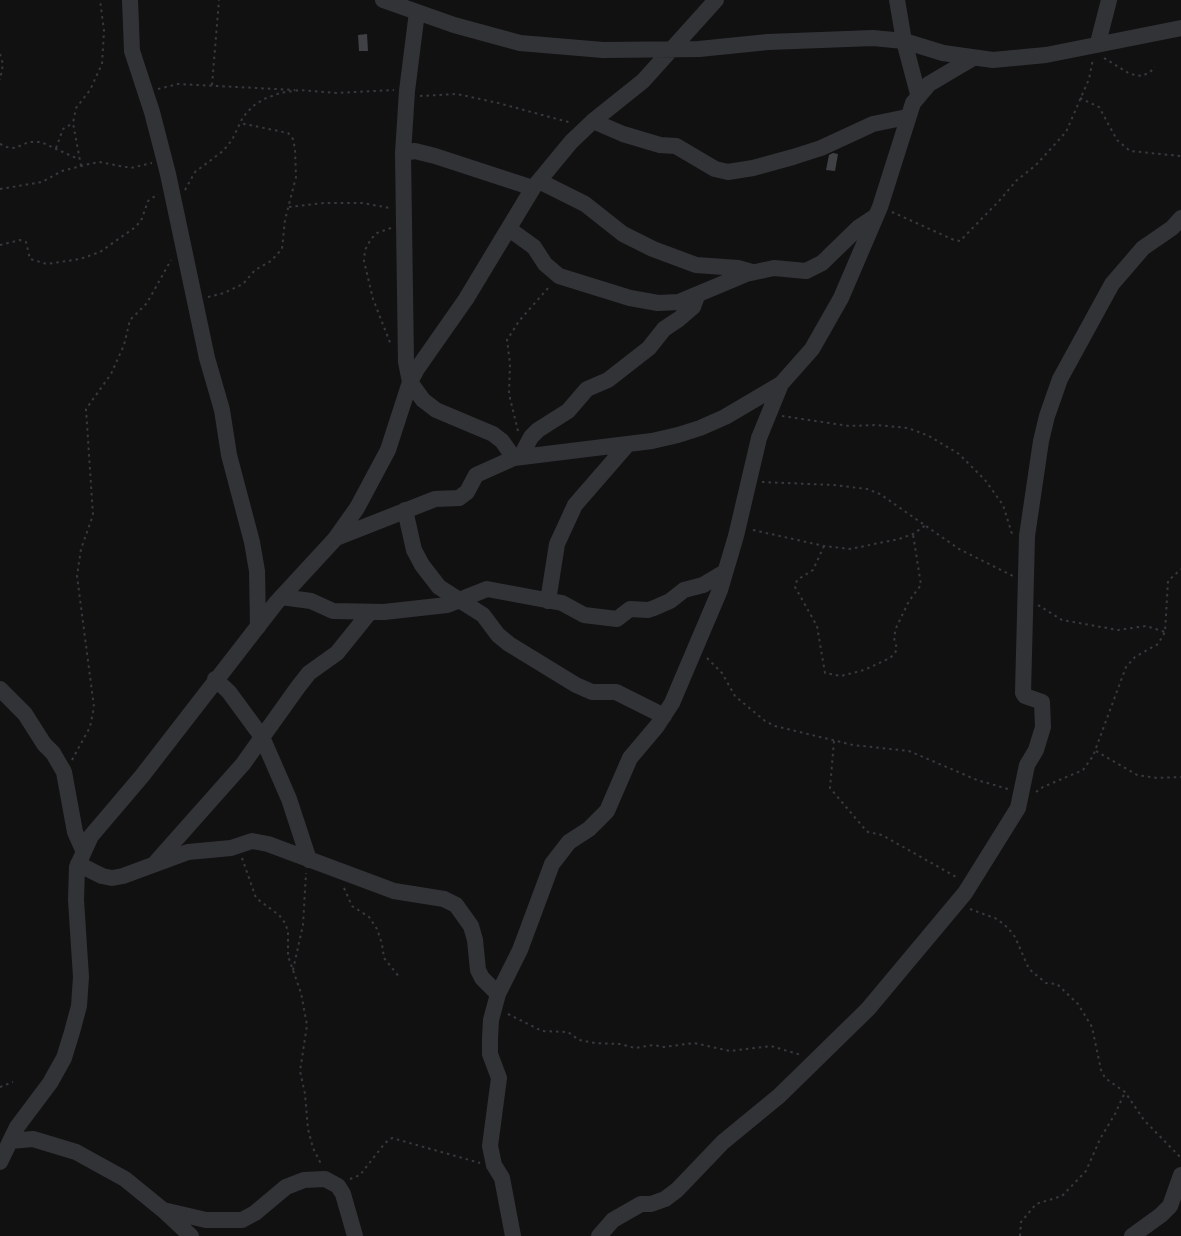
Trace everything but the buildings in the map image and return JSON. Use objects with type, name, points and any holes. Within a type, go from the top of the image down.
[{"type":"street","points":[[130,0],[132,51],[164,159],[207,358],[222,410],[234,477],[258,571],[258,627]]},
{"type":"street","points":[[383,0],[520,43],[603,50],[670,49],[849,38],[904,41],[942,53],[973,58],[1016,59],[1092,48],[1181,28]]},
{"type":"street","points":[[0,1162],[9,1133],[50,1082],[64,1058],[79,1006],[81,977],[76,900],[81,857],[91,836],[142,776],[215,679],[281,597],[335,539],[357,508],[388,450],[410,382],[466,299],[536,184],[561,152],[589,124],[643,81],[716,0]]},
{"type":"street","points":[[897,0],[904,41],[918,94]]},
{"type":"street","points":[[1092,48],[1109,0]]},
{"type":"street","points":[[417,12],[406,94],[403,153],[404,350],[410,382],[423,400],[432,407],[493,434],[520,455]]},
{"type":"street","points":[[335,539],[435,499],[459,498],[467,492],[476,475],[520,455],[652,441],[700,428],[749,404],[781,384],[798,368],[826,328],[841,298],[878,211],[907,117],[918,94],[929,84],[973,58]]},
{"type":"street","points":[[589,124],[660,145],[676,146],[715,169],[728,172],[753,168],[821,148],[873,124],[907,117]]},
{"type":"street","points":[[403,153],[415,151],[536,184],[585,204],[623,234],[653,250],[696,265],[738,268],[754,273]]},
{"type":"street","points":[[509,229],[534,246],[545,264],[559,276],[605,292],[658,303],[679,302],[697,296],[723,282],[774,268],[806,271],[822,263],[878,211]]},
{"type":"street","points":[[599,1236],[613,1220],[641,1204],[651,1204],[666,1199],[677,1190],[723,1142],[779,1096],[868,1009],[971,883],[1027,793],[1026,765],[1039,743],[1043,709],[1042,702],[1025,696],[1023,693],[1027,536],[1041,440],[1051,401],[1060,379],[1103,298],[1121,271],[1143,248],[1163,235],[1181,218]]},
{"type":"street","points":[[520,455],[538,430],[568,411],[582,393],[608,380],[649,348],[664,329],[693,306],[697,296]]},
{"type":"street","points":[[513,1236],[502,1178],[494,1165],[490,1146],[499,1078],[490,1054],[495,1002],[520,950],[552,864],[569,842],[589,829],[607,811],[630,758],[664,716],[696,648],[725,572],[738,527],[759,438],[781,384]]},
{"type":"street","points":[[548,601],[557,544],[575,504],[628,444]]},
{"type":"street","points":[[405,510],[414,550],[422,565],[439,587],[483,615],[498,635],[509,644],[576,685],[592,692],[616,692],[664,716]]},
{"type":"street","points":[[281,597],[311,601],[333,611],[370,612],[447,606],[487,589],[568,605],[584,614],[617,619],[630,609],[648,610],[654,608],[670,601],[684,590],[703,585],[725,572]]},
{"type":"street","points":[[155,864],[243,764],[304,680],[338,653],[370,612]]},
{"type":"street","points":[[215,679],[229,692],[262,737],[289,799],[309,860]]},
{"type":"street","points":[[0,688],[26,714],[64,772],[81,857],[102,876],[112,878],[123,876],[188,852],[231,848],[258,841],[394,891],[444,899],[456,905],[471,926],[475,940],[478,970],[495,1002]]},
{"type":"street","points":[[9,1133],[33,1138],[76,1152],[125,1179],[164,1210],[191,1236]]},
{"type":"street","points":[[1132,1236],[1170,1206],[1181,1174]]},
{"type":"street","points":[[164,1210],[206,1220],[242,1220],[255,1213],[276,1194],[295,1183],[325,1179],[335,1184],[342,1194],[355,1236]]},
{"type":"path","points":[[81,166],[78,159],[73,123],[76,108],[90,90],[102,64],[104,31],[100,0]]},
{"type":"path","points":[[212,85],[218,0]]},
{"type":"path","points":[[1092,48],[1130,74],[1142,76],[1150,72],[1154,67]]},
{"type":"path","points":[[878,211],[960,241],[1017,180],[1036,165],[1062,138],[1093,65],[1092,48]]},
{"type":"path","points":[[0,54],[3,64],[0,80]]},
{"type":"path","points":[[145,95],[161,88],[178,84],[336,93],[382,90],[406,94],[456,94],[589,124]]},
{"type":"path","points":[[175,205],[195,172],[223,151],[253,106],[264,99],[280,93],[300,90]]},
{"type":"path","points":[[1080,98],[1099,107],[1117,140],[1130,151],[1181,156]]},
{"type":"path","points":[[56,148],[59,134],[73,123]]},
{"type":"path","points":[[196,304],[243,284],[255,270],[277,255],[283,244],[282,236],[297,160],[293,139],[288,133],[240,123]]},
{"type":"path","points":[[0,144],[15,148],[35,141],[56,148],[78,159]]},
{"type":"path","points":[[0,189],[42,182],[62,171],[99,162],[131,168],[164,159]]},
{"type":"path","points":[[0,245],[20,240],[26,242],[30,259],[47,264],[68,262],[100,252],[134,228],[141,221],[148,201],[170,184]]},
{"type":"path","points":[[289,207],[324,203],[362,203],[404,218]]},
{"type":"path","points":[[391,347],[367,278],[365,250],[377,233],[404,218]]},
{"type":"path","points":[[64,772],[77,754],[90,727],[94,707],[77,576],[81,549],[93,515],[86,409],[111,374],[124,345],[130,320],[147,303],[183,242]]},
{"type":"path","points":[[520,455],[509,394],[510,363],[507,340],[519,321],[559,276]]},
{"type":"path","points":[[768,415],[849,426],[877,425],[908,428],[930,436],[959,454],[986,480],[1003,504],[1010,520],[1013,537]]},
{"type":"path","points":[[749,482],[812,483],[867,489],[898,504],[959,549],[1012,576],[1025,596],[1062,620],[1118,630],[1146,626],[1164,632]]},
{"type":"path","points":[[738,527],[824,546],[850,549],[914,534],[927,525]]},
{"type":"path","points":[[824,546],[813,570],[797,580],[795,587],[817,626],[825,673],[841,676],[872,666],[895,653],[897,649],[896,628],[909,601],[922,585],[914,534]]},
{"type":"path","points":[[696,648],[722,673],[736,696],[765,721],[834,742],[909,750],[977,780],[1027,793],[1083,770],[1096,751],[1126,667],[1135,657],[1158,644],[1164,632],[1168,611],[1167,586],[1171,577],[1181,569]]},
{"type":"path","points":[[834,742],[830,788],[868,832],[882,835],[950,874],[971,883]]},
{"type":"path","points":[[1096,751],[1137,775],[1157,778],[1181,777]]},
{"type":"path","points":[[231,848],[245,862],[256,898],[285,923],[288,931],[288,956],[301,993],[307,1025],[300,1071],[305,1094],[309,1137],[317,1157],[335,1184],[360,1175],[385,1143],[392,1138],[439,1152],[494,1165]]},
{"type":"path","points":[[293,970],[303,925],[303,896],[309,860]]},
{"type":"path","points":[[332,869],[344,886],[352,906],[372,922],[382,944],[384,958],[400,978]]},
{"type":"path","points":[[954,905],[997,919],[1014,936],[1029,969],[1046,983],[1057,984],[1078,1004],[1092,1027],[1104,1078],[1125,1092],[1144,1120],[1181,1158]]},
{"type":"path","points":[[495,1002],[542,1031],[568,1032],[579,1040],[595,1043],[620,1044],[634,1048],[694,1043],[730,1051],[771,1046],[799,1055],[821,1057]]},
{"type":"path","points":[[0,1087],[13,1082]]},
{"type":"path","points":[[1020,1236],[1021,1222],[1036,1204],[1062,1196],[1086,1171],[1103,1132],[1115,1114],[1125,1092]]}]
